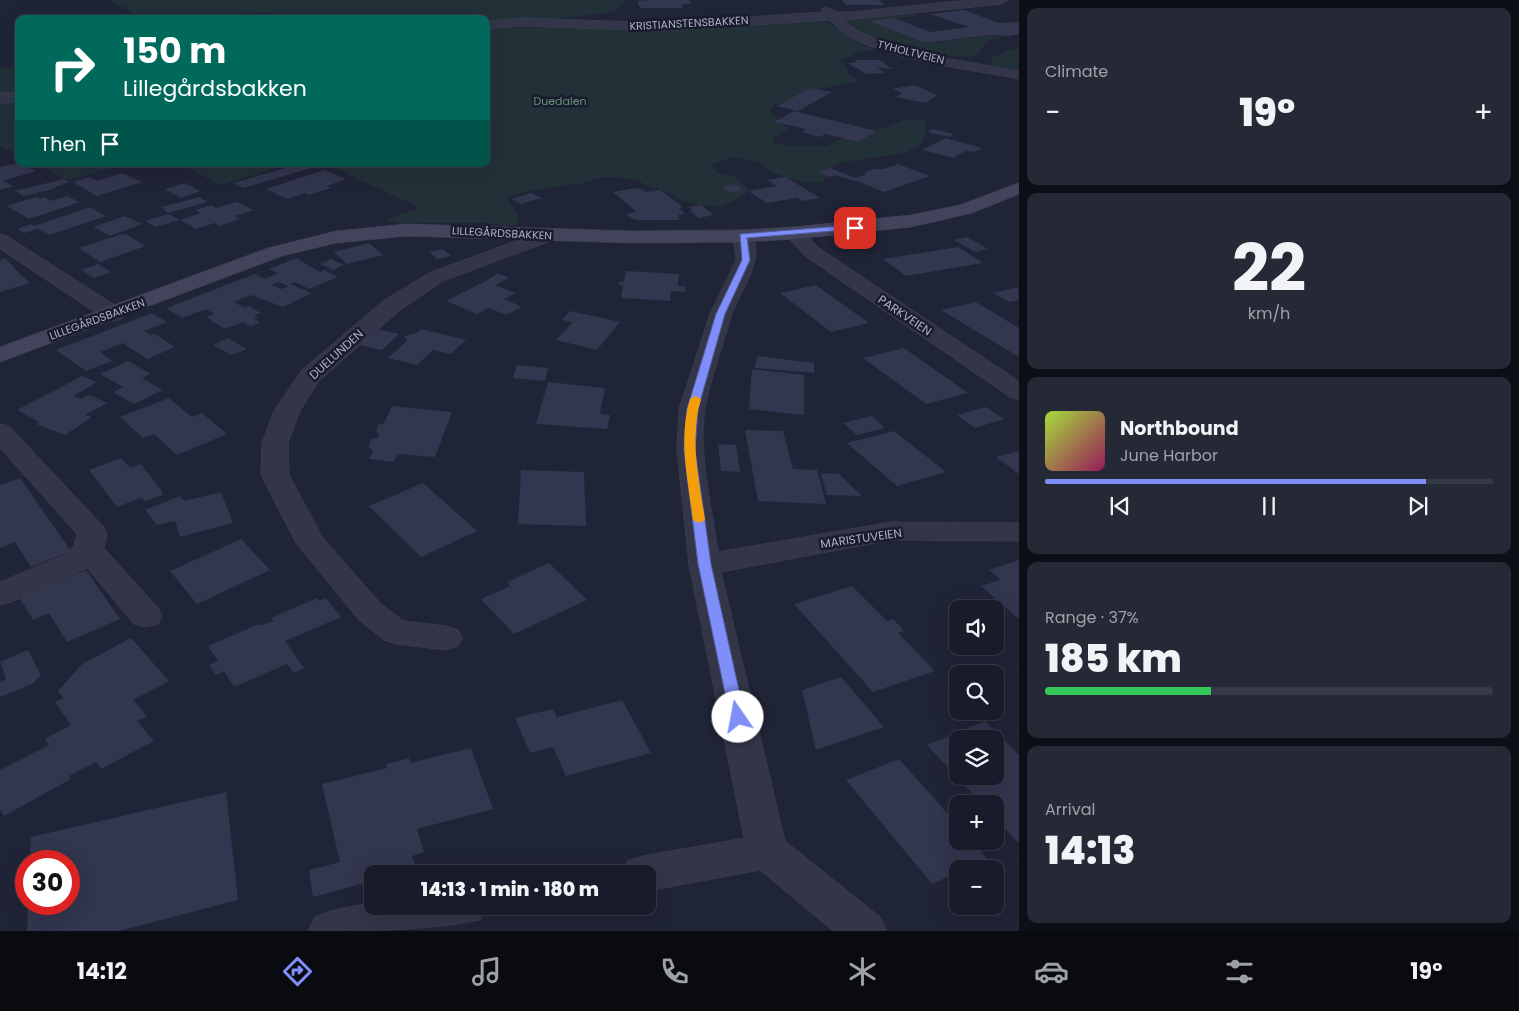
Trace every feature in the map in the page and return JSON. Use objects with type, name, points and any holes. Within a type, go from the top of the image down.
[{"type":"street","name":"TYHOLTVEIEN","points":[[818,0],[850,32],[882,46],[1019,75]]},
{"type":"street","name":"KRISTIANSTENSBAKKEN","points":[[490,25],[524,22],[662,27],[832,16],[1002,0]]},
{"type":"street","points":[[0,98],[15,97]]},
{"type":"street","name":"LILLEGÅRDSBAKKEN","points":[[0,355],[275,252],[336,237],[406,230],[546,236],[743,236],[794,233],[911,221],[965,209],[1019,188]]},
{"type":"street","name":"PARKVEIEN","points":[[794,233],[812,252],[1019,392]]},
{"type":"street","name":"DUELUNDEN","points":[[446,638],[396,632],[370,612],[311,543],[275,475],[274,442],[287,411],[310,376],[391,306],[436,277],[546,236]]},
{"type":"street","points":[[743,236],[746,260],[721,314],[692,409],[690,450],[704,564],[767,851],[865,931]]},
{"type":"street","points":[[0,240],[112,314]]},
{"type":"street","points":[[0,432],[92,533],[88,550],[73,564],[0,594]]},
{"type":"street","name":"MARISTUVEIEN","points":[[704,564],[891,531],[1019,532]]},
{"type":"street","points":[[88,550],[146,616]]},
{"type":"street","points":[[656,872],[767,851]]},
{"type":"street","points":[[330,931],[416,915]]},
{"type":"green space","points":[[109,0],[626,0],[615,12],[547,20],[490,23],[490,15],[272,15],[274,12],[218,15],[137,15]]},
{"type":"green space","points":[[911,13],[917,16],[870,21],[926,44],[990,35],[1002,38],[988,40],[976,56],[937,55],[881,41],[844,19]]},
{"type":"green space","name":"Duedalen","points":[[814,20],[827,23],[868,44],[864,47],[870,47],[872,50],[859,52],[840,61],[847,68],[848,73],[859,80],[803,92],[792,99],[776,104],[770,111],[790,129],[775,137],[772,143],[791,146],[827,146],[840,139],[862,137],[907,119],[925,121],[926,134],[921,144],[905,153],[844,162],[829,168],[823,182],[804,183],[774,173],[758,162],[732,157],[711,165],[717,173],[735,176],[749,190],[736,200],[720,207],[698,205],[678,199],[668,192],[646,186],[637,179],[602,177],[584,183],[523,192],[507,197],[518,216],[516,225],[488,223],[398,223],[385,220],[420,208],[333,167],[490,167],[490,29],[552,27],[634,30]]},
{"type":"green space","points":[[1019,48],[1019,70],[993,65],[991,58]]},
{"type":"green space","points":[[15,66],[15,96],[0,96],[0,68]]},
{"type":"green space","points":[[15,101],[15,153],[0,146],[0,102]]},
{"type":"green space","points":[[41,167],[116,167],[67,180]]},
{"type":"green space","points":[[185,167],[278,167],[221,185]]},
{"type":"building","points":[[689,0],[691,4],[681,4],[683,8],[640,8],[637,1]]},
{"type":"building","points":[[841,0],[879,0],[885,5],[846,5]]},
{"type":"building","points":[[964,10],[999,23],[1019,22],[1019,34],[1009,36],[989,35],[925,43],[869,21],[894,18],[930,32],[969,27],[930,14]]},
{"type":"building","points":[[854,60],[879,60],[893,69],[877,68],[885,73],[867,74],[847,63],[857,62]]},
{"type":"building","points":[[914,85],[937,95],[926,103],[896,97],[902,93],[892,89]]},
{"type":"building","points":[[810,88],[832,92],[798,111],[777,106]]},
{"type":"building","points":[[794,111],[877,131],[858,142],[825,134],[820,137],[801,132],[806,129],[774,122]]},
{"type":"building","points":[[933,129],[954,134],[949,137],[927,132]]},
{"type":"building","points":[[945,138],[982,148],[974,152],[966,151],[953,158],[922,150]]},
{"type":"building","points":[[15,164],[15,167],[28,167],[36,171],[2,181],[13,186],[0,190],[0,167]]},
{"type":"building","points":[[898,164],[930,176],[884,192],[859,182],[835,175],[829,177],[817,172],[830,168],[855,178],[867,174],[864,173],[874,169],[884,169]]},
{"type":"building","points":[[289,167],[315,167],[243,188],[233,183]]},
{"type":"building","points":[[324,170],[346,179],[327,186],[331,188],[287,199],[266,189]]},
{"type":"building","points":[[122,173],[142,182],[97,196],[73,182],[90,177],[98,181]]},
{"type":"building","points":[[786,177],[820,198],[802,201],[797,198],[767,203],[748,191],[777,186],[767,180]]},
{"type":"building","points":[[64,179],[69,182],[49,190],[24,196],[15,191]]},
{"type":"building","points":[[185,183],[200,191],[181,198],[165,189]]},
{"type":"building","points":[[737,185],[743,191],[728,192],[722,186]]},
{"type":"building","points":[[635,188],[646,192],[660,190],[683,207],[679,208],[685,214],[678,215],[680,220],[639,220],[630,218],[626,214],[637,212],[613,192]]},
{"type":"building","points":[[531,193],[542,198],[521,204],[511,199]]},
{"type":"building","points":[[67,196],[80,202],[29,219],[7,206],[36,197],[40,199],[45,197],[52,201]]},
{"type":"building","points":[[200,197],[207,202],[168,213],[161,207]]},
{"type":"building","points":[[237,202],[253,210],[235,216],[240,219],[219,226],[215,223],[196,229],[180,220],[200,213],[195,210],[211,205],[216,208]]},
{"type":"building","points":[[701,205],[714,215],[699,218],[689,211],[693,210],[688,207]]},
{"type":"building","points":[[90,207],[106,216],[50,235],[38,229],[25,233],[17,229],[31,224],[34,226]]},
{"type":"building","points":[[169,214],[180,220],[156,227],[145,221]]},
{"type":"building","points":[[125,216],[142,224],[110,236],[93,227]]},
{"type":"building","points":[[122,234],[146,246],[100,262],[79,248]]},
{"type":"building","points":[[967,237],[988,249],[975,252],[954,240]]},
{"type":"building","points":[[369,243],[383,255],[347,264],[334,252]]},
{"type":"building","points":[[958,247],[983,263],[906,276],[883,259]]},
{"type":"building","points":[[443,249],[451,256],[437,259],[429,252]]},
{"type":"building","points":[[5,258],[30,283],[0,292],[0,260]]},
{"type":"building","points":[[296,258],[320,272],[324,270],[338,277],[309,289],[295,282],[290,284],[312,293],[283,307],[251,295],[234,302],[245,308],[249,306],[261,313],[255,315],[258,317],[254,319],[260,322],[251,326],[243,322],[225,329],[206,317],[214,314],[206,309],[182,318],[166,308],[255,274],[265,279],[278,273],[269,269]],"holes":[[[278,282],[288,286],[282,289],[271,285]]]},
{"type":"building","points":[[331,259],[344,265],[333,270],[320,264]]},
{"type":"building","points":[[98,264],[111,272],[94,278],[81,270]]},
{"type":"building","points":[[626,271],[679,274],[678,286],[685,286],[685,292],[671,291],[670,301],[621,298],[623,286],[619,285],[619,282],[624,281]]},
{"type":"building","points":[[498,273],[509,278],[495,285],[516,293],[504,299],[522,307],[506,315],[489,308],[477,314],[446,301],[486,281]]},
{"type":"building","points":[[816,285],[869,323],[831,332],[780,293]]},
{"type":"building","points":[[1018,287],[1019,300],[1009,302],[993,293]]},
{"type":"building","points":[[976,302],[1019,328],[1019,357],[941,310]]},
{"type":"building","points":[[570,311],[620,322],[597,350],[556,340],[573,322],[562,320]]},
{"type":"building","points":[[152,313],[167,322],[144,331],[151,335],[155,334],[175,347],[147,359],[123,343],[100,352],[112,361],[86,371],[56,350]]},
{"type":"building","points":[[377,329],[399,334],[382,350],[359,345]]},
{"type":"building","points":[[421,329],[466,340],[451,354],[433,350],[417,365],[388,358],[407,341],[404,336],[416,333]]},
{"type":"building","points":[[228,338],[247,349],[232,355],[213,345]]},
{"type":"building","points":[[904,348],[968,393],[926,404],[863,358]]},
{"type":"building","points":[[757,356],[814,363],[814,373],[755,368]]},
{"type":"building","points":[[128,361],[151,374],[142,378],[163,390],[134,404],[113,392],[123,387],[100,374]]},
{"type":"building","points":[[517,365],[548,368],[545,381],[513,378]]},
{"type":"building","points":[[752,369],[804,375],[804,415],[749,409]]},
{"type":"building","points":[[82,376],[97,382],[74,396],[81,399],[89,395],[107,403],[85,415],[92,417],[65,435],[36,424],[39,422],[17,410]]},
{"type":"building","points":[[548,382],[605,388],[600,414],[610,415],[607,429],[536,424]]},
{"type":"building","points":[[169,398],[192,417],[202,413],[227,434],[177,455],[154,434],[143,438],[120,417]]},
{"type":"building","points":[[392,406],[452,412],[435,457],[397,454],[394,462],[369,459],[373,451],[368,447],[371,439],[377,438],[379,434],[376,432],[378,425],[384,423]]},
{"type":"building","points":[[986,407],[1004,419],[975,428],[957,415]]},
{"type":"building","points":[[872,416],[885,428],[857,435],[843,423]]},
{"type":"building","points":[[745,430],[783,431],[793,469],[817,470],[826,504],[758,501]]},
{"type":"building","points":[[894,431],[946,472],[897,486],[847,443]]},
{"type":"building","points":[[718,444],[736,445],[740,472],[721,471]]},
{"type":"building","points":[[1019,451],[1019,474],[996,457]]},
{"type":"building","points":[[121,458],[130,468],[141,464],[163,495],[146,501],[140,498],[117,507],[89,470]]},
{"type":"building","points":[[521,470],[584,472],[586,526],[518,524]]},
{"type":"building","points":[[821,473],[839,474],[862,496],[827,495]]},
{"type":"building","points":[[20,478],[71,551],[31,567],[15,542],[0,548],[0,485]]},
{"type":"building","points":[[423,483],[477,531],[421,557],[369,506]]},
{"type":"building","points":[[221,492],[233,523],[180,537],[175,521],[157,525],[145,510],[180,496],[184,501]]},
{"type":"building","points":[[241,539],[270,570],[197,604],[170,571]]},
{"type":"building","points":[[1019,560],[1019,619],[1004,606],[1004,600],[997,600],[981,586],[1001,580],[989,570]]},
{"type":"building","points":[[549,563],[587,600],[514,634],[481,599],[510,586],[507,582]]},
{"type":"building","points":[[86,570],[120,619],[67,642],[49,613],[33,620],[19,597]]},
{"type":"building","points":[[852,586],[887,621],[893,619],[904,631],[898,633],[935,671],[873,692],[794,604]]},
{"type":"building","points":[[317,598],[319,601],[326,598],[341,617],[285,641],[304,668],[294,673],[287,664],[234,687],[224,671],[216,675],[209,665],[218,661],[208,646],[259,624],[260,626],[273,621],[271,618]]},
{"type":"building","points":[[131,638],[169,681],[133,700],[147,716],[137,721],[154,741],[101,769],[96,762],[69,776],[71,779],[4,816],[0,809],[0,770],[49,745],[45,739],[71,725],[55,702],[63,698],[58,691],[82,664]]},
{"type":"building","points":[[28,650],[41,675],[32,684],[0,697],[0,682],[6,679],[0,662]]},
{"type":"building","points":[[841,677],[884,727],[816,750],[802,690]]},
{"type":"building","points":[[622,700],[651,753],[566,776],[553,747],[530,753],[515,718],[553,709],[557,717]]},
{"type":"building","points":[[985,721],[994,730],[963,730]]},
{"type":"building","points":[[949,736],[949,769],[927,745]]},
{"type":"building","points":[[1004,740],[1019,755],[1019,843],[1004,827],[1004,795],[974,795],[964,785],[1004,785]]},
{"type":"building","points":[[471,748],[493,809],[417,829],[424,852],[412,856],[415,865],[364,865],[364,883],[313,897],[309,870],[340,862],[322,784],[387,768],[387,764],[409,758],[410,763]]},
{"type":"building","points":[[899,759],[949,815],[949,850],[980,850],[987,859],[949,860],[949,876],[932,884],[846,780]]},
{"type":"building","points":[[226,792],[238,900],[119,931],[27,931],[28,915],[80,915],[80,850],[30,850],[31,837]]},
{"type":"slow traffic","points":[[695,399],[692,409],[690,450],[699,520]]},
{"type":"route","points":[[738,717],[704,564],[690,450],[692,409],[721,314],[746,260],[743,236],[855,228]]}]
